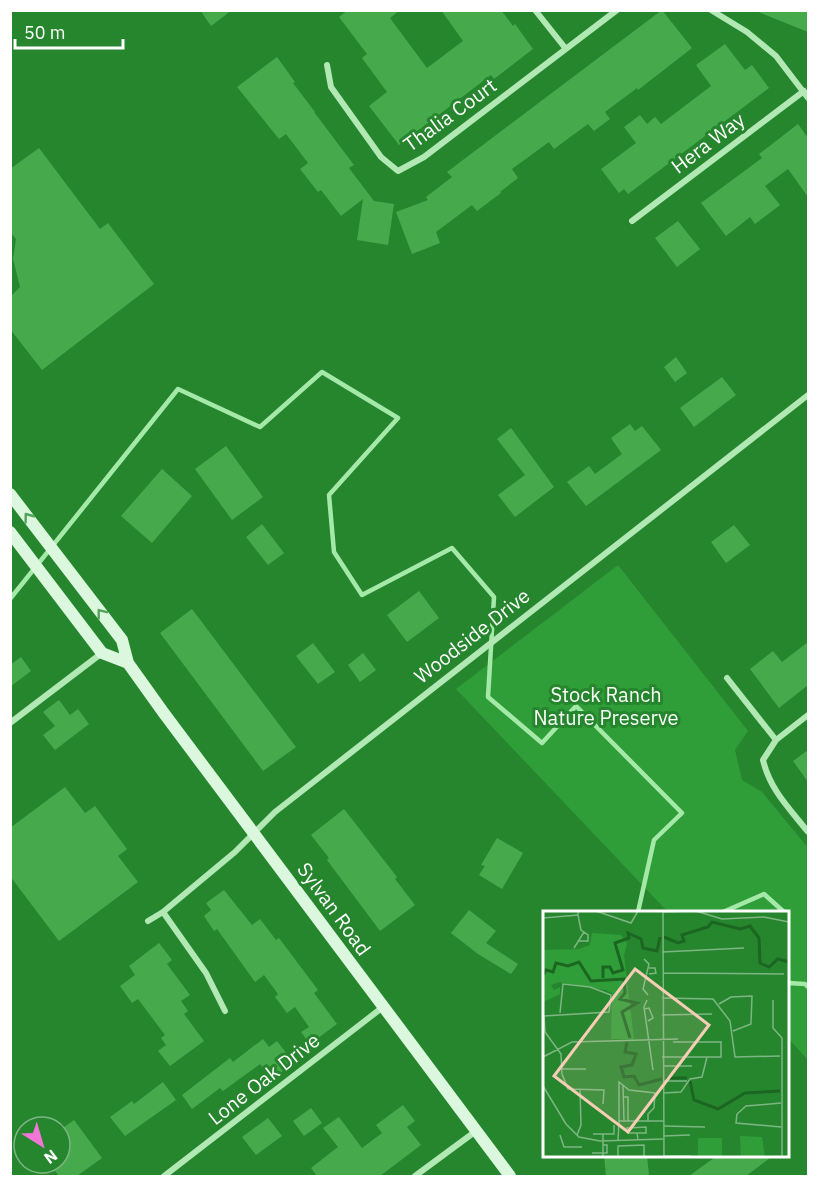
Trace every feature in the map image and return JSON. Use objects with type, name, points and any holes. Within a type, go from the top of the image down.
[{"type":"main road","name":"Sylvan Road","points":[[10,494],[122,640],[128,663],[510,1176]]},
{"type":"main road","points":[[10,532],[102,653],[128,663]]},
{"type":"street","points":[[536,10],[566,49],[617,10]]},
{"type":"street","points":[[711,10],[747,32],[776,56],[808,98]]},
{"type":"street","name":"Thalia Court","points":[[327,65],[331,87],[381,157],[398,171],[424,157],[566,49]]},
{"type":"street","name":"Hera Way","points":[[632,220],[804,92]]},
{"type":"street","name":"Woodside Drive","points":[[148,921],[163,912],[234,852],[275,812],[808,395]]},
{"type":"street","points":[[10,723],[102,653]]},
{"type":"street","points":[[727,678],[776,740]]},
{"type":"street","points":[[808,715],[776,740],[763,760],[767,777],[776,793],[808,832]]},
{"type":"street","points":[[163,912],[207,973],[225,1011]]},
{"type":"street","name":"Lone Oak Drive","points":[[164,1176],[383,1007]]},
{"type":"street","points":[[415,1176],[476,1131]]},
{"type":"green space","name":"Stock Ranch Nature Preserve","points":[[618,565],[748,731],[735,750],[742,780],[762,792],[808,848],[808,1060],[789,1039],[789,911],[667,911],[456,689]]},
{"type":"building","points":[[200,10],[232,10],[211,26]]},
{"type":"building","points":[[348,10],[400,10],[390,18],[427,68],[463,41],[441,10],[501,10],[513,26],[515,24],[533,49],[494,79],[491,75],[399,145],[369,106],[387,92],[362,58],[367,54],[339,17]]},
{"type":"building","points":[[662,10],[692,48],[638,90],[637,88],[605,112],[610,119],[594,131],[588,124],[554,149],[549,142],[512,169],[518,178],[501,193],[477,211],[472,205],[436,232],[440,243],[412,254],[396,212],[428,200],[426,197],[452,177],[447,172]]},
{"type":"building","points":[[808,10],[808,32],[756,11]]},
{"type":"building","points":[[725,44],[745,70],[752,65],[769,88],[628,194],[624,189],[619,193],[601,169],[636,143],[624,127],[640,115],[647,124],[655,117],[661,124],[711,86],[696,65]]},
{"type":"building","points":[[277,57],[295,82],[293,83],[354,165],[349,168],[374,201],[394,204],[388,245],[357,240],[363,199],[341,216],[321,190],[318,192],[300,169],[308,163],[286,134],[279,139],[237,87]]},
{"type":"building","points":[[798,124],[808,138],[808,197],[788,169],[765,186],[780,205],[755,224],[750,217],[726,236],[701,203],[762,158],[759,154]]},
{"type":"building","points":[[39,148],[100,229],[108,223],[154,284],[42,370],[10,329],[10,297],[20,287],[13,259],[16,239],[10,232],[10,169]]},
{"type":"building","points":[[678,221],[700,249],[677,267],[655,238]]},
{"type":"building","points":[[676,357],[687,373],[675,382],[664,367]]},
{"type":"building","points":[[722,377],[736,395],[694,427],[680,408]]},
{"type":"building","points":[[630,424],[635,431],[642,426],[661,450],[586,506],[567,482],[589,466],[595,474],[622,454],[611,438]]},
{"type":"building","points":[[511,428],[554,487],[515,517],[498,495],[525,475],[497,439]]},
{"type":"building","points":[[226,446],[263,497],[232,520],[195,469]]},
{"type":"building","points":[[162,469],[192,496],[152,543],[121,516]]},
{"type":"building","points":[[262,524],[284,553],[268,565],[246,537]]},
{"type":"building","points":[[734,525],[750,545],[726,563],[711,542]]},
{"type":"building","points":[[419,591],[439,618],[407,642],[387,615]]},
{"type":"building","points":[[192,609],[296,747],[263,771],[160,633]]},
{"type":"building","points":[[808,642],[808,685],[779,708],[750,669],[773,651],[782,662]]},
{"type":"building","points":[[313,643],[335,672],[318,684],[296,656]]},
{"type":"building","points":[[363,653],[376,670],[360,682],[348,665]]},
{"type":"building","points":[[21,657],[31,671],[10,687],[10,665]]},
{"type":"building","points":[[59,700],[70,715],[78,709],[89,724],[55,750],[43,735],[55,726],[43,712]]},
{"type":"building","points":[[808,750],[808,782],[793,761]]},
{"type":"building","points":[[65,787],[85,813],[95,806],[127,849],[118,856],[138,882],[59,941],[10,876],[10,828]]},
{"type":"building","points":[[344,809],[397,877],[395,879],[415,905],[380,931],[311,835]]},
{"type":"building","points":[[497,838],[523,853],[502,889],[479,875],[485,866],[481,865]]},
{"type":"building","points":[[224,890],[252,925],[260,919],[276,940],[279,938],[318,990],[314,993],[337,1024],[310,1044],[301,1032],[309,1027],[295,1007],[287,1013],[275,997],[278,994],[264,975],[255,982],[217,929],[214,931],[204,916],[211,910],[206,903]]},
{"type":"building","points":[[469,910],[496,931],[486,943],[518,964],[511,974],[478,954],[451,933]]},
{"type":"building","points":[[159,943],[172,960],[167,964],[190,995],[181,1001],[188,1011],[184,1014],[204,1041],[170,1066],[158,1051],[166,1045],[161,1038],[165,1035],[138,999],[132,1003],[120,986],[135,975],[129,966]]},
{"type":"building","points":[[263,1039],[269,1047],[277,1041],[294,1063],[272,1079],[260,1064],[223,1091],[220,1088],[192,1109],[182,1095],[230,1058],[233,1062]]},
{"type":"building","points":[[163,1082],[176,1100],[125,1136],[110,1117],[132,1101],[134,1104]]},
{"type":"building","points":[[403,1105],[415,1121],[407,1127],[421,1145],[380,1176],[317,1176],[311,1168],[338,1147],[323,1128],[339,1117],[362,1148],[382,1133],[376,1125]]},
{"type":"building","points":[[311,1108],[322,1123],[304,1136],[293,1121]]},
{"type":"building","points":[[268,1118],[282,1136],[256,1155],[242,1137]]},
{"type":"building","points":[[74,1120],[102,1158],[77,1176],[59,1176],[72,1175],[72,1121]]},
{"type":"building","points":[[604,1157],[647,1157],[649,1176],[606,1176]]},
{"type":"building","points":[[715,1157],[771,1157],[746,1176],[689,1176]]},
{"type":"waterway","points":[[10,599],[178,389],[260,427],[322,372],[398,418],[329,495],[334,552],[362,595],[452,548],[494,597],[488,697],[542,743],[576,706],[682,813],[654,840],[638,911]]},
{"type":"waterway","points":[[725,911],[764,894],[783,911]]},
{"type":"waterway","points":[[789,983],[805,984],[808,987]]}]
